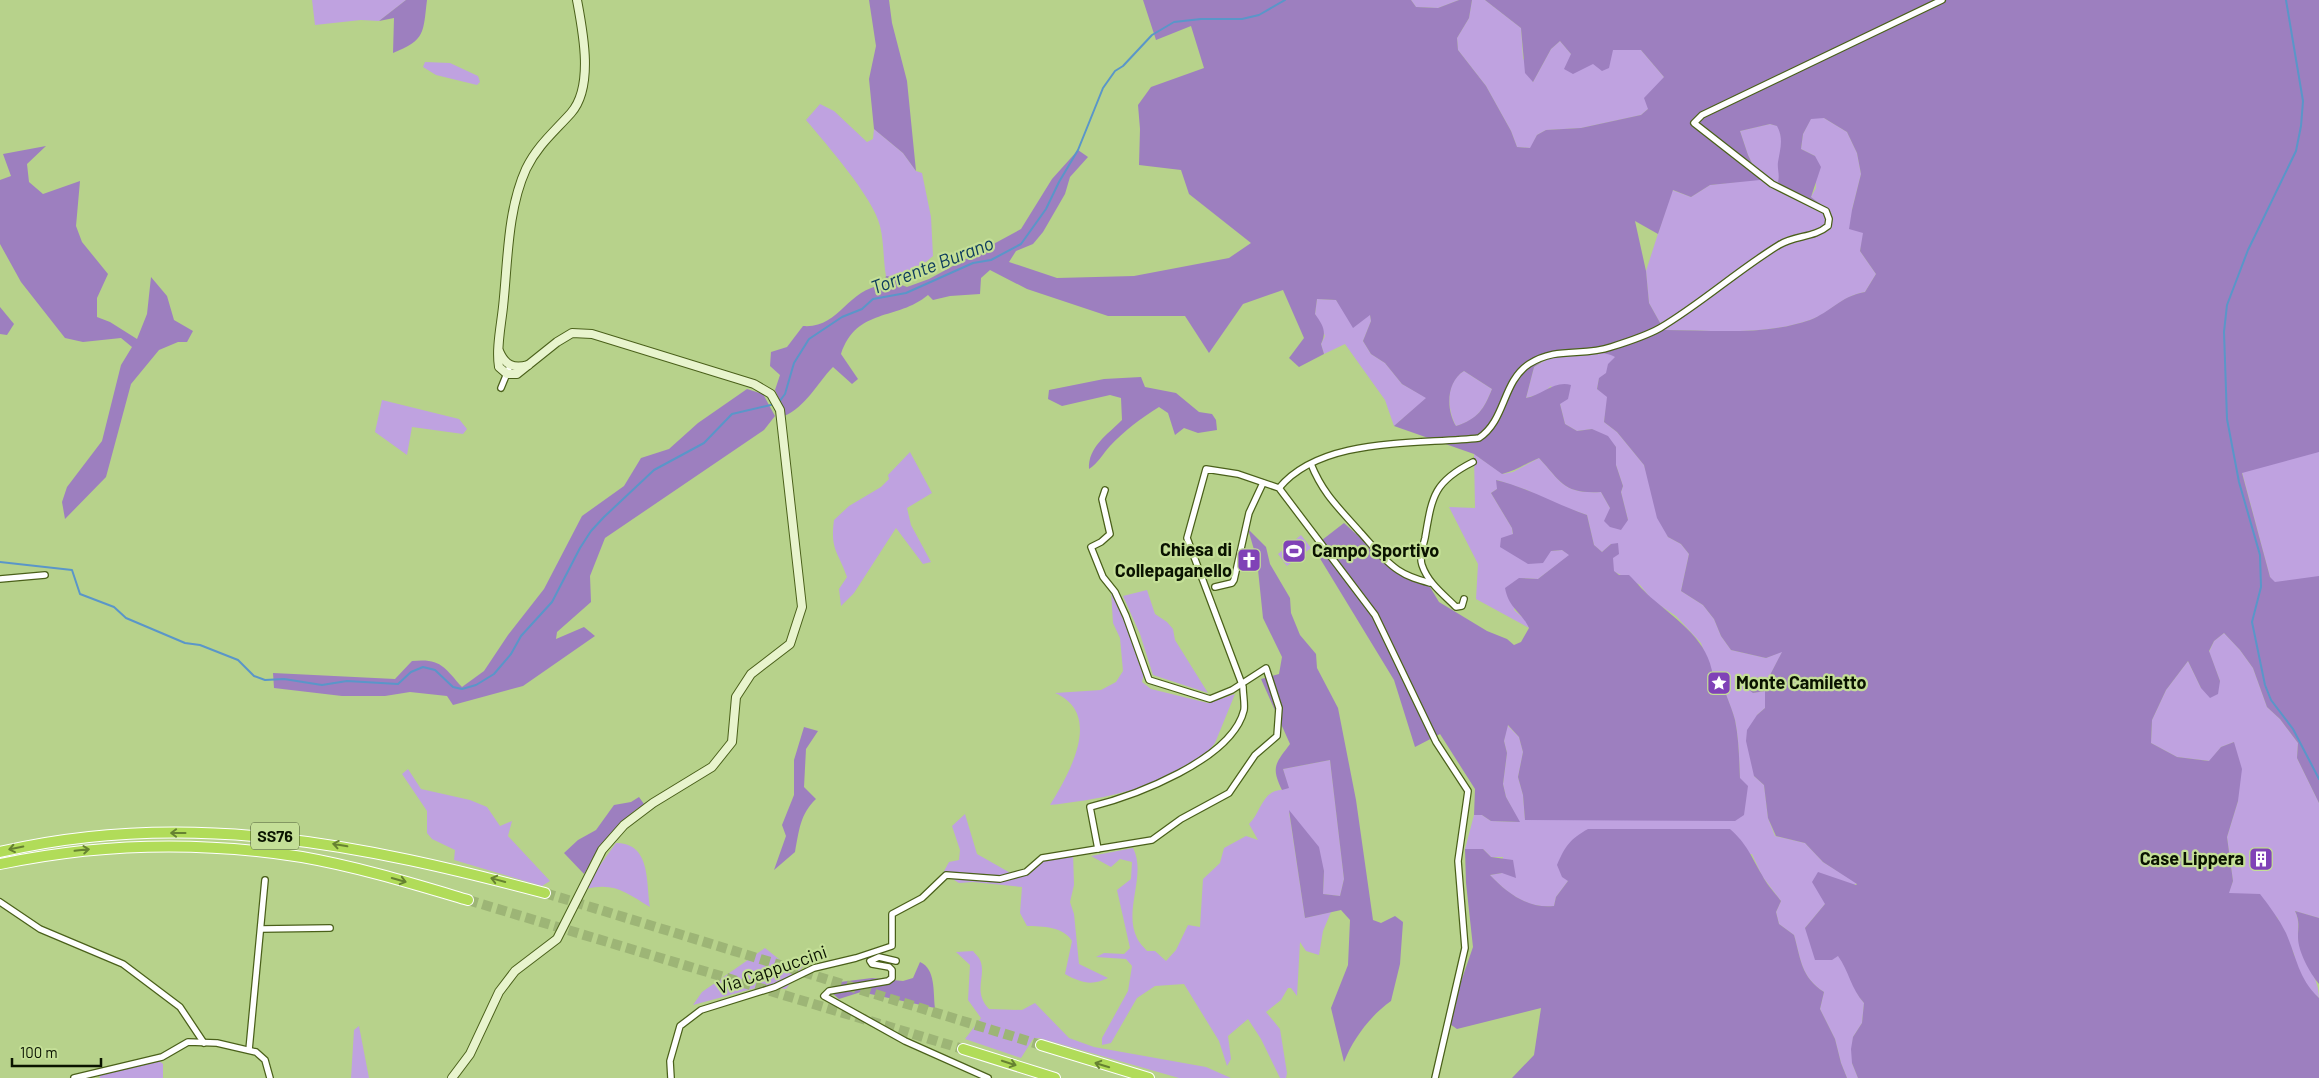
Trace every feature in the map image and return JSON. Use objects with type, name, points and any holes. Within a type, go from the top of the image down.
[{"type":"highway","name":"SS76","points":[[0,852],[68,839],[138,833],[278,836],[371,851],[545,893]]},
{"type":"highway","name":"SS76","points":[[0,864],[82,850],[142,846],[202,846],[303,857],[342,865],[468,900]]},
{"type":"highway","points":[[1041,1045],[1149,1078]]},
{"type":"highway","points":[[963,1049],[1055,1078]]},
{"type":"main road","points":[[452,1078],[470,1054],[499,992],[515,971],[557,939],[602,850],[624,825],[712,766],[732,742],[736,698],[751,674],[790,644],[802,607],[780,410],[771,394],[754,384],[592,334],[572,334],[557,342],[517,374],[507,374],[499,368],[499,351],[513,216],[519,188],[525,171],[542,142],[571,113],[579,102],[584,86],[583,34],[577,0]]},
{"type":"main road","points":[[499,351],[503,360],[510,366],[528,365]]},
{"type":"street","points":[[1279,488],[1295,472],[1311,464],[1358,448],[1479,438],[1492,426],[1510,386],[1529,364],[1544,356],[1564,351],[1608,348],[1659,328],[1781,244],[1821,233],[1828,226],[1829,219],[1826,211],[1772,184],[1694,123],[1702,115],[1942,0]]},
{"type":"street","points":[[501,388],[510,366]]},
{"type":"street","points":[[1430,583],[1421,559],[1431,502],[1436,490],[1444,481],[1473,462]]},
{"type":"street","points":[[1311,464],[1318,482],[1332,503],[1382,556],[1398,570],[1410,577],[1430,583],[1456,607],[1462,606],[1464,599]]},
{"type":"street","points":[[1098,849],[1090,808],[1140,792],[1191,766],[1222,745],[1244,710],[1242,684],[1187,538],[1206,469],[1238,474],[1279,488],[1375,615],[1436,742],[1468,791],[1458,861],[1466,948],[1435,1078]]},
{"type":"street","points":[[1215,587],[1232,584],[1234,580],[1249,513],[1264,483]]},
{"type":"street","points":[[1105,490],[1102,499],[1110,534],[1101,542],[1091,547],[1103,577],[1115,592],[1126,616],[1149,680],[1210,699],[1242,684]]},
{"type":"street","points":[[0,578],[45,575]]},
{"type":"street","name":"Via Cappuccini","points":[[671,1078],[670,1061],[680,1026],[687,1020],[701,1010],[775,987],[814,968],[856,958],[892,946],[892,914],[922,898],[946,875],[1000,879],[1026,872],[1042,858],[1152,840],[1181,819],[1229,793],[1255,755],[1277,736],[1279,708],[1266,668],[1242,684]]},
{"type":"street","points":[[249,1050],[265,880]]},
{"type":"street","points":[[0,902],[40,929],[123,964],[180,1007],[204,1043]]},
{"type":"street","points":[[261,929],[330,928]]},
{"type":"street","points":[[896,962],[879,958],[870,961],[872,964],[889,967],[892,970],[892,978],[888,981],[829,991],[824,996],[905,1041],[988,1078]]},
{"type":"street","points":[[74,1078],[162,1056],[188,1042],[249,1050],[262,1056],[270,1078]]},
{"type":"shaded area","points":[[312,0],[406,0],[379,21],[361,20],[315,25]]},
{"type":"shaded area","points":[[406,0],[427,0],[425,20],[421,34],[417,39],[412,44],[393,53],[394,18],[379,21]]},
{"type":"shaded area","points":[[869,0],[889,0],[892,23],[907,81],[916,171],[903,153],[874,129],[869,79],[876,46]]},
{"type":"shaded area","points":[[1143,0],[1411,0],[1416,7],[1438,8],[1459,0],[1472,0],[1469,18],[1457,38],[1458,50],[1486,86],[1511,131],[1517,147],[1530,148],[1537,135],[1546,130],[1581,128],[1641,115],[1648,109],[1644,98],[1664,77],[1641,50],[1613,50],[1609,68],[1602,71],[1593,64],[1573,74],[1564,69],[1571,54],[1560,41],[1551,49],[1533,82],[1525,73],[1521,28],[1485,0],[2319,0],[2319,452],[2242,473],[2270,577],[2275,582],[2319,576],[2319,803],[2297,758],[2298,743],[2280,719],[2267,707],[2253,668],[2224,633],[2214,641],[2209,651],[2220,681],[2218,694],[2210,698],[2201,688],[2188,661],[2166,690],[2152,720],[2151,743],[2177,757],[2209,761],[2221,747],[2234,742],[2242,769],[2238,801],[2227,837],[2233,881],[2229,893],[2260,894],[2283,928],[2302,975],[2319,998],[2319,1078],[1858,1078],[1852,1063],[1851,1049],[1853,1037],[1862,1023],[1864,1003],[1856,992],[1838,956],[1832,960],[1815,960],[1805,928],[1825,904],[1812,882],[1818,872],[1857,884],[1823,862],[1805,843],[1776,836],[1768,818],[1764,785],[1754,776],[1746,741],[1747,730],[1757,715],[1765,708],[1765,691],[1753,693],[1745,687],[1755,678],[1769,677],[1782,652],[1766,658],[1731,650],[1721,636],[1714,619],[1703,605],[1681,591],[1689,554],[1681,544],[1668,537],[1657,518],[1644,465],[1617,432],[1604,422],[1607,397],[1597,389],[1599,378],[1606,373],[1608,364],[1615,357],[1594,352],[1551,357],[1534,367],[1526,398],[1559,384],[1571,385],[1568,399],[1560,404],[1565,424],[1577,431],[1592,429],[1608,436],[1616,447],[1616,465],[1623,486],[1621,492],[1628,520],[1621,530],[1610,527],[1604,521],[1610,508],[1601,492],[1571,489],[1559,480],[1539,458],[1502,474],[1474,454],[1394,426],[1426,398],[1402,384],[1385,363],[1371,354],[1363,341],[1371,321],[1370,315],[1353,328],[1336,300],[1317,299],[1315,314],[1323,329],[1324,336],[1321,344],[1324,354],[1299,367],[1289,358],[1304,338],[1283,290],[1243,304],[1209,353],[1185,316],[1108,316],[1027,289],[990,270],[981,278],[980,294],[950,296],[933,300],[928,295],[904,309],[867,322],[857,329],[848,339],[841,354],[858,379],[852,384],[833,367],[799,407],[784,416],[783,408],[775,390],[780,375],[770,366],[771,352],[787,347],[803,326],[815,325],[826,321],[860,294],[871,288],[883,285],[886,276],[898,277],[899,284],[907,287],[929,279],[1021,229],[1052,179],[1078,150],[1088,157],[1070,177],[1065,194],[1043,232],[1033,244],[1016,251],[1009,262],[1057,278],[1134,276],[1229,258],[1251,243],[1189,194],[1181,170],[1139,165],[1140,129],[1138,105],[1151,87],[1204,68],[1191,26],[1156,40]],"holes":[[[1824,118],[1847,132],[1857,153],[1861,174],[1849,229],[1863,233],[1860,251],[1876,274],[1865,292],[1848,297],[1817,317],[1792,325],[1738,331],[1664,330],[1649,303],[1646,271],[1635,221],[1658,234],[1673,190],[1691,197],[1710,185],[1760,180],[1748,155],[1740,131],[1770,124],[1777,126],[1780,135],[1778,182],[1800,201],[1832,217],[1825,208],[1811,197],[1821,167],[1815,156],[1801,149],[1803,134],[1811,119]],[[1464,371],[1492,389],[1483,408],[1470,420],[1456,426],[1450,412],[1451,389],[1458,376]]]},
{"type":"shaded area","points":[[1411,0],[1459,0],[1438,8],[1416,7]]},
{"type":"shaded area","points":[[1472,0],[1485,0],[1521,28],[1523,58],[1533,82],[1551,49],[1560,41],[1571,54],[1613,50],[1641,50],[1664,77],[1648,109],[1641,115],[1581,128],[1546,130],[1537,135],[1531,148],[1517,147],[1511,131],[1486,86],[1458,50],[1457,38],[1469,18]]},
{"type":"shaded area","points":[[2319,0],[2319,668],[2270,577],[2242,472],[2246,471]]},
{"type":"shaded area","points":[[425,62],[450,63],[478,76],[480,82],[477,85],[436,75],[423,67]]},
{"type":"shaded area","points":[[820,104],[834,111],[867,142],[873,139],[874,129],[903,153],[916,171],[922,173],[931,217],[933,256],[912,272],[901,276],[886,276],[881,232],[876,214],[848,171],[806,120]]},
{"type":"shaded area","points":[[1811,118],[1824,118],[1847,132],[1857,153],[1861,174],[1852,210],[1864,233],[1860,251],[1876,274],[1865,292],[1842,301],[1817,317],[1792,325],[1738,331],[1664,330],[1649,303],[1646,271],[1672,190],[1691,197],[1710,185],[1760,179],[1748,155],[1740,131],[1770,124],[1778,126],[1780,132],[1780,176],[1825,208],[1811,197],[1816,188],[1815,156],[1801,149],[1803,134]]},
{"type":"shaded area","points":[[46,146],[27,164],[29,182],[43,194],[80,181],[76,226],[82,242],[108,274],[97,298],[97,317],[110,322],[137,339],[147,314],[151,277],[167,296],[174,320],[193,331],[187,342],[178,342],[159,350],[131,384],[106,477],[65,519],[62,502],[67,487],[102,441],[121,365],[132,347],[121,338],[83,342],[65,338],[21,282],[0,244],[0,180],[11,176],[3,154]]},
{"type":"shaded area","points":[[1317,299],[1336,300],[1345,312],[1370,315],[1371,321],[1363,341],[1371,354],[1385,363],[1402,384],[1427,398],[1394,426],[1385,400],[1345,344],[1324,354],[1321,344],[1325,336],[1315,314]]},
{"type":"shaded area","points":[[0,307],[14,324],[7,335],[0,334]]},
{"type":"shaded area","points":[[1584,353],[1609,353],[1616,357],[1607,373],[1599,379],[1597,389],[1608,396],[1604,422],[1617,432],[1644,465],[1668,537],[1681,544],[1689,554],[1681,591],[1703,605],[1714,619],[1721,636],[1731,650],[1766,658],[1783,651],[1769,677],[1755,678],[1753,693],[1765,691],[1765,708],[1757,715],[1754,776],[1764,785],[1768,818],[1775,836],[1805,843],[1823,862],[1857,883],[1825,904],[1805,928],[1834,951],[1843,962],[1858,995],[1864,1003],[1862,1023],[1853,1037],[1852,1063],[1858,1078],[1847,1078],[1835,1039],[1820,1009],[1824,992],[1806,974],[1794,935],[1779,924],[1776,912],[1781,901],[1762,876],[1752,854],[1568,881],[1556,897],[1554,906],[1544,906],[1526,902],[1511,894],[1490,875],[1502,873],[1503,857],[1491,857],[1483,849],[1465,849],[1474,815],[1482,815],[1491,821],[1519,822],[1506,797],[1503,784],[1507,753],[1504,741],[1507,725],[1519,737],[1523,752],[1518,777],[1523,795],[1525,820],[1740,778],[1735,720],[1723,687],[1721,675],[1713,676],[1701,643],[1676,616],[1652,600],[1640,585],[1613,571],[1611,544],[1602,552],[1594,545],[1587,515],[1550,502],[1527,490],[1497,480],[1497,489],[1491,493],[1512,528],[1513,535],[1551,551],[1562,550],[1570,555],[1538,579],[1519,578],[1514,610],[1526,620],[1529,628],[1476,599],[1478,564],[1449,507],[1475,508],[1474,454],[1503,474],[1513,472],[1539,458],[1559,480],[1571,489],[1601,492],[1610,508],[1628,520],[1621,492],[1623,486],[1616,465],[1616,447],[1592,429],[1577,431],[1565,424],[1560,404],[1551,386],[1543,393],[1526,398],[1534,367],[1551,357]]},
{"type":"shaded area","points":[[1464,371],[1492,389],[1479,413],[1463,424],[1456,426],[1451,412],[1451,389],[1453,382]]},
{"type":"shaded area","points":[[1141,377],[1145,387],[1176,393],[1199,412],[1212,414],[1216,420],[1217,430],[1198,433],[1184,428],[1175,435],[1168,413],[1159,407],[1121,435],[1089,469],[1095,448],[1122,420],[1121,398],[1110,395],[1062,406],[1048,399],[1049,390],[1104,379]]},
{"type":"shaded area","points":[[747,389],[763,394],[775,416],[764,430],[605,538],[590,576],[591,602],[557,632],[556,639],[584,627],[595,636],[523,686],[453,705],[447,696],[410,692],[385,696],[342,696],[274,688],[273,673],[395,679],[412,661],[422,660],[441,665],[462,687],[484,671],[508,635],[544,589],[582,516],[624,486],[641,458],[669,449],[698,423]]},
{"type":"shaded area","points":[[382,400],[459,419],[467,429],[463,434],[412,427],[407,455],[375,432]]},
{"type":"shaded area","points":[[910,452],[932,493],[907,508],[911,525],[931,562],[923,564],[896,528],[854,593],[841,606],[839,589],[847,577],[834,544],[834,520],[849,506],[881,487],[889,479],[888,475]]},
{"type":"shaded area","points":[[1496,480],[1519,487],[1587,515],[1594,545],[1602,552],[1611,544],[1618,543],[1619,554],[1613,558],[1614,571],[1619,575],[1629,575],[1699,642],[1710,663],[1713,676],[1721,675],[1723,687],[1735,720],[1740,778],[1748,786],[1744,815],[1735,821],[1525,820],[1523,795],[1518,777],[1523,752],[1519,737],[1508,725],[1504,741],[1507,753],[1503,784],[1506,797],[1520,822],[1491,821],[1482,815],[1474,815],[1475,789],[1440,734],[1415,747],[1394,680],[1313,547],[1344,523],[1398,572],[1430,587],[1439,602],[1487,631],[1507,639],[1514,645],[1521,642],[1529,628],[1509,601],[1505,588],[1519,578],[1538,579],[1569,555],[1562,550],[1551,551],[1543,563],[1528,564],[1500,547],[1501,538],[1513,534],[1512,528],[1491,493],[1497,489]]},
{"type":"shaded area","points":[[1248,529],[1266,547],[1270,564],[1290,598],[1291,613],[1300,635],[1316,654],[1317,668],[1338,708],[1356,800],[1373,920],[1381,923],[1395,916],[1403,922],[1400,964],[1391,1001],[1363,1028],[1344,1062],[1331,1008],[1348,965],[1350,920],[1341,910],[1305,918],[1289,810],[1319,847],[1324,871],[1323,894],[1340,896],[1344,879],[1330,760],[1283,769],[1289,788],[1282,790],[1276,776],[1276,766],[1290,744],[1261,679],[1279,674],[1282,657],[1263,618],[1257,560]]},
{"type":"shaded area","name":"Campo Sportivo","points":[[1301,535],[1311,548],[1287,566],[1278,554]]},
{"type":"shaded area","points":[[1147,590],[1155,614],[1167,622],[1173,629],[1175,640],[1208,693],[1153,675],[1140,634],[1123,596]]},
{"type":"shaded area","points":[[1111,591],[1124,618],[1144,673],[1142,682],[1151,689],[1208,703],[1235,694],[1215,743],[1201,758],[1183,770],[1139,788],[1092,799],[1050,805],[1073,761],[1080,729],[1078,715],[1070,703],[1055,693],[1101,690],[1116,682],[1123,671],[1120,638],[1113,623]]},
{"type":"shaded area","points":[[2224,633],[2253,668],[2267,707],[2280,719],[2298,743],[2297,758],[2319,803],[2319,918],[2295,911],[2298,919],[2299,942],[2317,984],[2319,998],[2309,989],[2298,971],[2294,954],[2277,917],[2228,894],[2233,881],[2227,837],[2238,801],[2234,742],[2221,747],[2210,761],[2177,757],[2151,743],[2152,720],[2166,690],[2188,661],[2201,688],[2220,681],[2209,652],[2214,641]]},
{"type":"shaded area","points":[[804,727],[818,731],[806,749],[804,787],[816,799],[803,817],[795,852],[774,870],[786,836],[782,825],[794,795],[794,760]]},
{"type":"shaded area","points":[[1330,760],[1344,879],[1340,896],[1323,894],[1324,871],[1302,829],[1289,812],[1305,918],[1331,912],[1323,931],[1319,955],[1306,951],[1300,942],[1297,996],[1291,988],[1288,988],[1281,1000],[1266,1012],[1280,1029],[1287,1073],[1286,1078],[1280,1078],[1261,1039],[1248,1019],[1228,1036],[1231,1059],[1227,1066],[1219,1041],[1184,984],[1155,986],[1137,998],[1111,1043],[1102,1045],[1102,1038],[1128,991],[1132,966],[1126,959],[1096,957],[1104,953],[1124,954],[1130,948],[1117,890],[1131,879],[1132,862],[1120,859],[1111,867],[1091,856],[1133,848],[1137,858],[1138,870],[1133,904],[1133,927],[1138,940],[1147,951],[1155,951],[1166,961],[1176,950],[1188,925],[1200,927],[1203,879],[1220,863],[1224,848],[1246,836],[1258,840],[1249,824],[1269,795],[1288,787],[1283,769]]},
{"type":"shaded area","points":[[408,769],[421,789],[470,800],[487,807],[500,826],[512,821],[508,836],[550,881],[542,886],[454,860],[455,850],[432,839],[427,833],[427,811],[402,774]]},
{"type":"shaded area","points":[[639,797],[644,804],[618,826],[584,874],[564,853],[578,840],[596,830],[614,805],[631,802]]},
{"type":"shaded area","points":[[965,814],[977,854],[1014,875],[1051,856],[1073,853],[1074,885],[1070,902],[1074,914],[1079,964],[1108,978],[1092,983],[1076,980],[1065,974],[1072,941],[1058,930],[1027,926],[1020,913],[1022,887],[973,882],[959,883],[943,873],[949,862],[959,860],[960,850],[952,826]]},
{"type":"shaded area","points":[[1588,829],[1730,829],[1741,840],[1766,882],[1781,901],[1776,912],[1779,924],[1794,935],[1806,974],[1824,992],[1820,1009],[1835,1039],[1847,1078],[1512,1078],[1534,1055],[1541,1008],[1457,1029],[1447,1022],[1473,947],[1466,883],[1465,849],[1483,849],[1491,857],[1513,860],[1516,878],[1502,873],[1490,875],[1511,894],[1527,902],[1535,905],[1554,906],[1556,897],[1568,881],[1562,877],[1557,865],[1560,858],[1572,840]]},
{"type":"shaded area","points":[[616,843],[636,849],[641,857],[647,876],[650,907],[627,893],[613,888],[596,887],[586,889],[593,875]]},
{"type":"shaded area","points":[[2295,911],[2319,918],[2319,984],[2302,956]]},
{"type":"shaded area","points":[[765,948],[790,968],[804,965],[786,989],[763,986],[693,1005],[702,992]]},
{"type":"shaded area","points":[[973,951],[982,966],[981,996],[989,1009],[1022,1010],[1035,1003],[1069,1038],[1094,1047],[1206,1067],[1231,1078],[1179,1078],[1039,1038],[1033,1039],[1021,1058],[965,1039],[981,1018],[968,1000],[970,965],[956,952]]},
{"type":"shaded area","points":[[920,962],[925,965],[931,975],[935,1008],[861,992],[839,999],[831,992],[840,982],[872,978],[903,981],[913,978]]},
{"type":"shaded area","points":[[359,1026],[369,1078],[351,1078],[354,1030]]},
{"type":"shaded area","points":[[159,1061],[163,1064],[163,1078],[100,1078],[99,1075]]},
{"type":"waterway","name":"Torrente Burano","points":[[779,402],[785,394],[794,363],[809,339],[842,317],[862,309],[873,299],[906,293],[973,263],[991,260],[1021,244],[1046,209],[1078,150],[1103,88],[1115,71],[1123,66],[1152,35],[1174,22],[1201,19],[1242,19],[1259,15],[1285,0]]},
{"type":"waterway","points":[[2286,0],[2303,101],[2301,126],[2296,151],[2248,250],[2227,305],[2224,332],[2227,419],[2239,482],[2260,555],[2261,587],[2252,622],[2265,685],[2271,700],[2293,729],[2319,779]]},
{"type":"waterway","name":"Torrente Burano","points":[[0,562],[72,570],[80,594],[114,607],[126,618],[185,643],[200,645],[238,660],[254,676],[265,680],[284,679],[322,685],[347,681],[398,684],[411,672],[423,667],[435,670],[453,687],[462,689],[476,685],[494,674],[511,654],[521,636],[552,602],[591,531],[654,470],[704,443],[732,414],[775,404]]},
{"type":"tunnel","points":[[545,893],[1041,1045]]},
{"type":"tunnel","points":[[468,900],[963,1049]]},
{"type":"place","name":"Campo Sportivo","points":[[1294,551]]},
{"type":"place","name":"Chiesa di Collepaganello","points":[[1249,560]]},
{"type":"place","name":"Monte Camiletto","points":[[1719,683]]},
{"type":"place","name":"Case Lippera","points":[[2261,859]]}]
